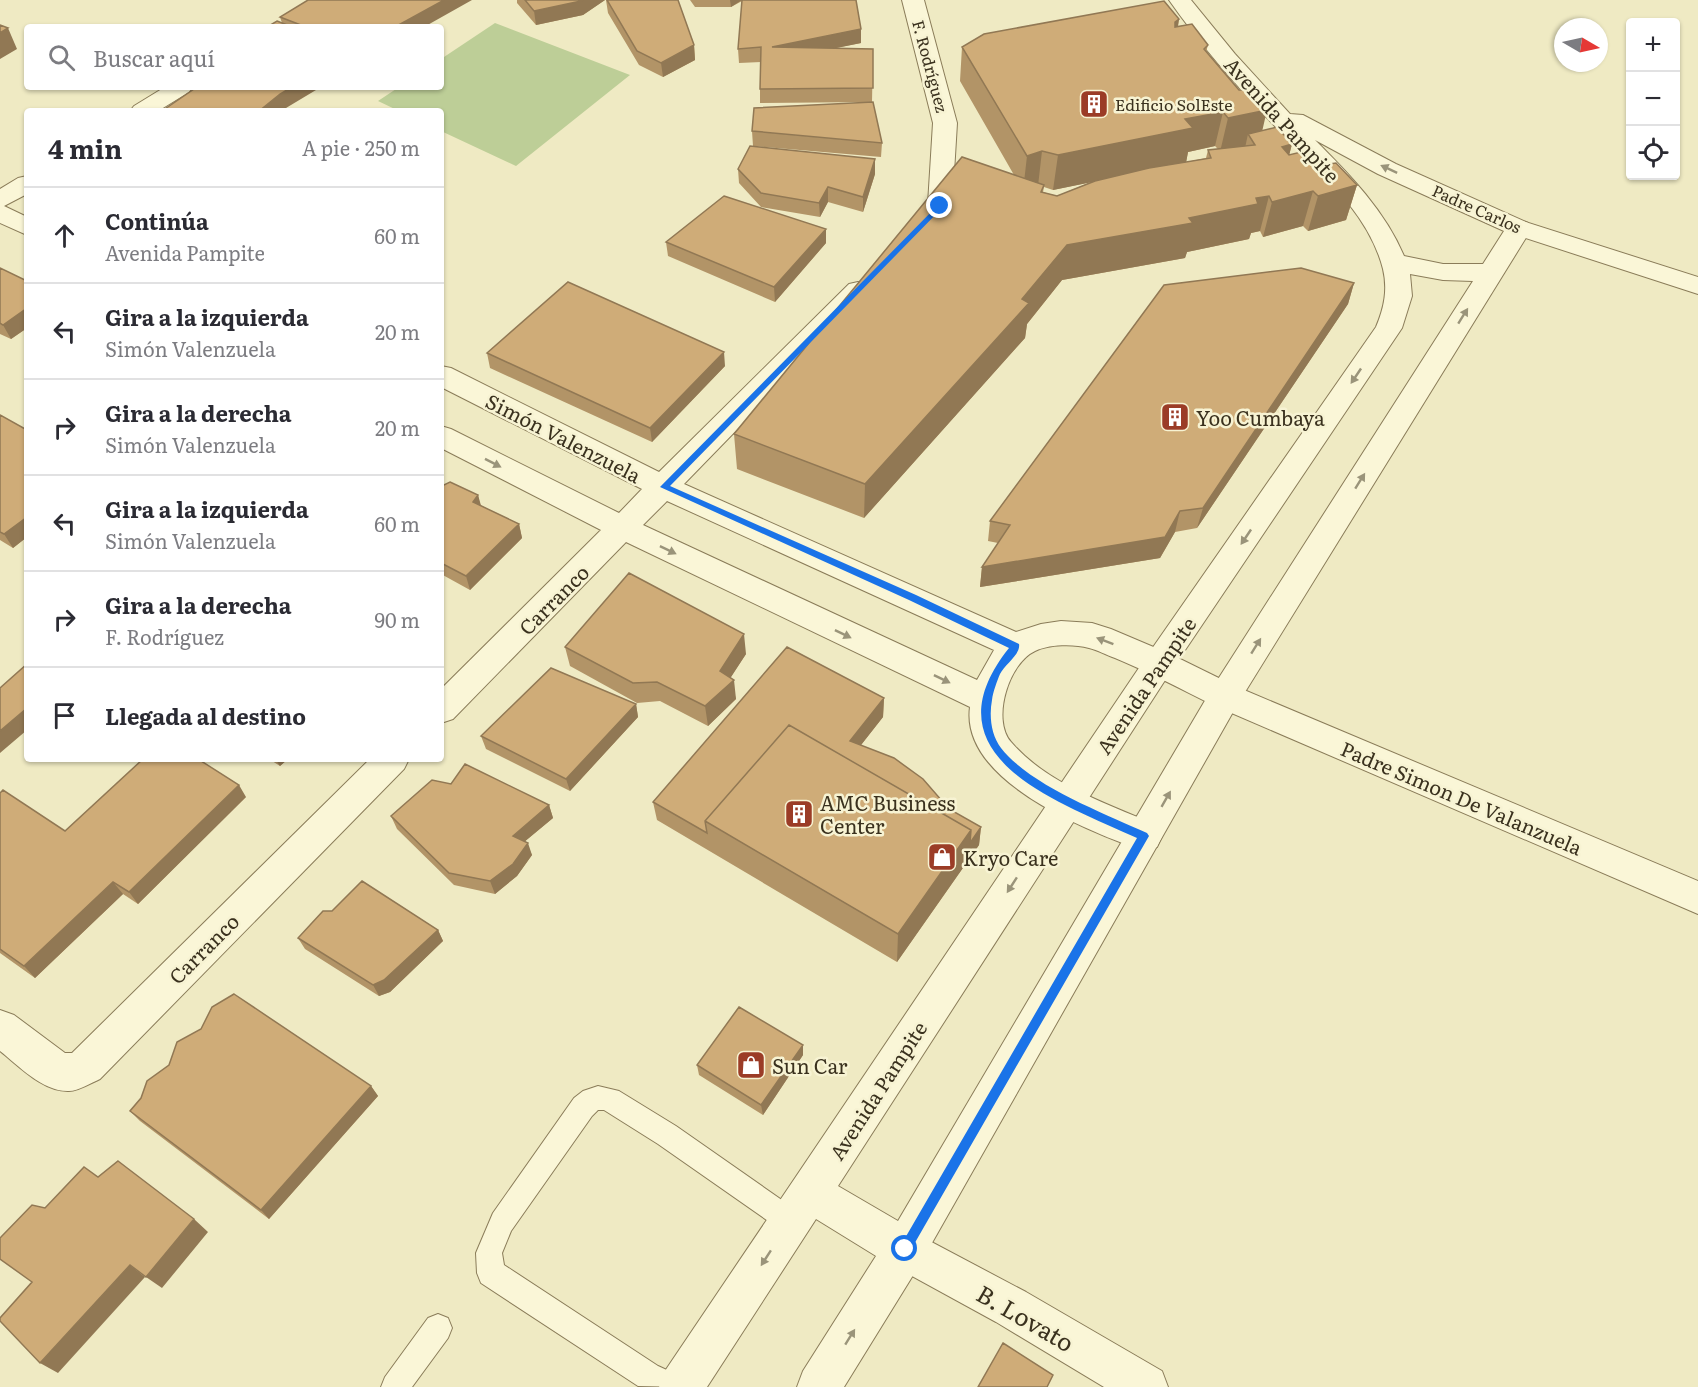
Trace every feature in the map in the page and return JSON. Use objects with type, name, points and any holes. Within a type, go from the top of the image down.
[{"type":"street","name":"F. Rodríguez","points":[[907,240],[940,206],[945,123],[913,0]]},
{"type":"street","name":"Avenida Pampite","points":[[681,1387],[1160,662],[1389,328],[1400,301],[1399,282],[1383,203],[1268,105],[1180,0]]},
{"type":"street","points":[[147,108],[176,90]]},
{"type":"street","name":"Padre Carlos","points":[[1268,105],[1387,169],[1519,228],[1698,286]]},
{"type":"street","points":[[0,200],[24,185]]},
{"type":"street","points":[[1383,203],[1413,188],[1431,188]]},
{"type":"street","points":[[0,213],[24,225]]},
{"type":"street","points":[[819,1387],[905,1249],[1225,696],[1519,228]]},
{"type":"street","points":[[1394,261],[1433,272],[1492,271]]},
{"type":"street","points":[[664,487],[873,274]]},
{"type":"street","name":"Simón Valenzuela","points":[[448,385],[664,487],[912,597],[1016,646]]},
{"type":"street","points":[[444,438],[623,528],[870,647],[897,657],[987,700]]},
{"type":"street","name":"Carranco","points":[[444,707],[664,487]]},
{"type":"street","points":[[1144,836],[1067,802],[1020,772],[996,750],[986,727],[987,700],[997,671],[1016,646],[1029,639],[1052,635],[1088,634],[1160,662],[1225,696]]},
{"type":"street","name":"Padre Simon De Valanzuela","points":[[1225,696],[1698,898]]},
{"type":"street","name":"Carranco","points":[[0,1028],[56,1070],[70,1073],[86,1066],[389,762]]},
{"type":"street","name":"B. Lovato","points":[[800,1207],[905,1249],[1011,1307],[1146,1387]]},
{"type":"lane","points":[[672,1387],[648,1376],[491,1273],[489,1253],[502,1222],[583,1107],[591,1098],[603,1096],[667,1135],[800,1207]]},
{"type":"lane","points":[[395,1387],[438,1328]]},
{"type":"green space","points":[[495,23],[630,75],[516,166],[444,132],[444,108],[393,108],[378,101],[394,90],[444,90],[444,57]]},
{"type":"building","points":[[308,0],[444,0],[400,24],[298,24],[280,17]]},
{"type":"building","points":[[525,0],[583,0],[534,11]]},
{"type":"building","points":[[607,0],[678,0],[694,45],[661,63],[637,51]]},
{"type":"building","points":[[742,0],[856,0],[861,29],[772,47],[873,49],[873,88],[760,89],[761,47],[738,49]]},
{"type":"building","name":"Edificio SolEste","points":[[1164,1],[1179,19],[1175,22],[1175,27],[1192,24],[1208,45],[1204,49],[1239,90],[1249,90],[1267,110],[1228,118],[1223,112],[1185,119],[1193,128],[1058,155],[1042,151],[1027,156],[962,47],[984,34]]},
{"type":"building","points":[[0,25],[8,28],[0,33]]},
{"type":"building","points":[[193,90],[287,90],[263,108],[166,108]]},
{"type":"building","points":[[873,102],[882,143],[752,131],[754,108]]},
{"type":"building","points":[[1277,127],[1292,144],[1282,147],[1289,155],[1301,152],[1315,166],[1336,163],[1357,185],[1318,196],[1313,191],[1272,202],[1269,196],[1256,198],[1258,204],[1189,218],[1193,223],[1067,245],[1022,299],[1029,303],[865,484],[734,434],[962,157],[1044,185],[1041,192],[1057,196],[1095,181],[1149,168],[1211,158],[1208,150],[1255,145],[1248,134]]},
{"type":"building","points":[[750,146],[875,159],[863,197],[828,187],[819,203],[761,193],[738,169]]},
{"type":"building","points":[[724,196],[826,229],[774,287],[666,242]]},
{"type":"building","points":[[0,268],[24,280],[24,310],[3,325],[0,323]]},
{"type":"building","name":"Yoo Cumbaya","points":[[1301,268],[1354,283],[1203,508],[1180,511],[1165,537],[982,567],[1010,525],[990,521],[1164,285]]},
{"type":"building","points":[[568,282],[724,352],[650,428],[487,353]]},
{"type":"building","points":[[0,415],[24,428],[24,519],[4,534],[0,532]]},
{"type":"building","points":[[450,482],[478,495],[473,502],[519,524],[466,576],[444,565],[444,485]]},
{"type":"building","points":[[629,573],[744,634],[720,671],[734,680],[705,706],[657,682],[633,683],[565,647]]},
{"type":"building","points":[[787,647],[884,698],[850,741],[894,758],[923,779],[949,809],[981,827],[970,843],[971,830],[789,725],[705,821],[707,833],[653,802]]},
{"type":"building","points":[[24,667],[24,711],[0,731],[0,688]]},
{"type":"building","points":[[551,668],[636,704],[566,779],[481,736]]},
{"type":"building","points":[[789,725],[971,830],[898,934],[705,821]]},
{"type":"building","points":[[140,762],[203,762],[239,785],[129,892],[113,882],[24,966],[0,949],[0,793],[3,790],[65,831]]},
{"type":"building","points":[[465,764],[549,805],[513,836],[528,843],[513,864],[490,881],[449,873],[391,816],[432,780],[451,784]]},
{"type":"building","points":[[362,881],[438,930],[384,980],[373,985],[298,938],[323,911],[332,911]]},
{"type":"building","points":[[234,994],[371,1086],[261,1210],[130,1111],[141,1098],[147,1081],[169,1065],[177,1042],[201,1029],[212,1007]]},
{"type":"building","name":"Sun Car","points":[[739,1007],[803,1045],[761,1105],[697,1065]]},
{"type":"building","points":[[118,1161],[194,1219],[146,1277],[130,1265],[40,1363],[0,1321],[0,1318],[32,1282],[0,1259],[0,1238],[32,1205],[45,1208],[84,1167],[98,1177]]},
{"type":"building","points":[[1003,1343],[1053,1375],[1047,1387],[978,1387]]},
{"type":"place","name":"Edificio SolEste","points":[[1094,104]]},
{"type":"place","name":"Yoo Cumbaya","points":[[1175,417]]},
{"type":"place","name":"AMC Business Center","points":[[799,814]]},
{"type":"place","name":"Kryo Care","points":[[942,857]]},
{"type":"place","name":"Sun Car","points":[[751,1065]]},
{"type":"route","points":[[905,1249],[1144,836],[1067,802],[1020,772],[996,750],[986,727],[987,700],[997,671],[1016,646],[912,597],[664,487],[940,206]]}]
